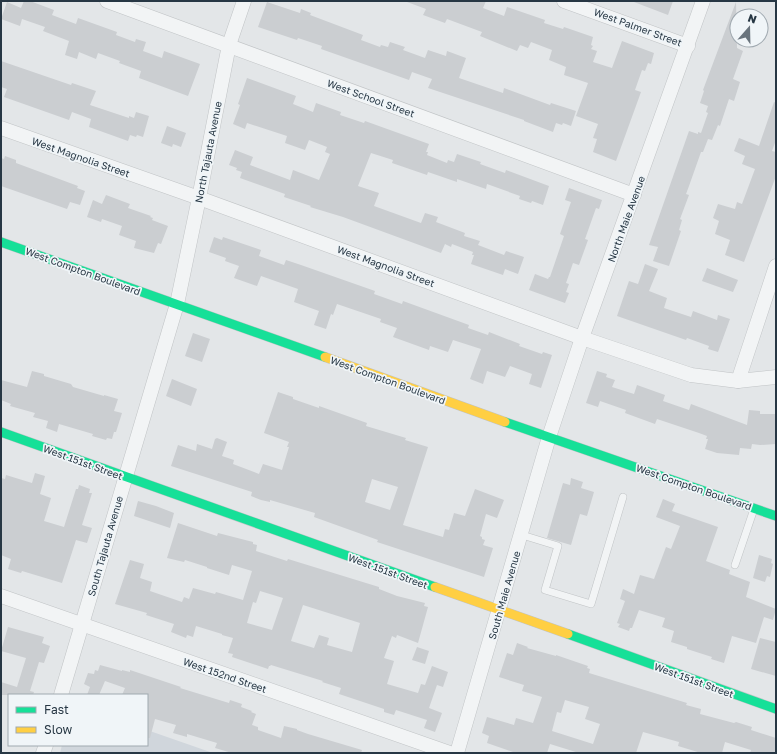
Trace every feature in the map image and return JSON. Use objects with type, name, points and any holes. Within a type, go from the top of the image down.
[{"type":"main road","name":"West Compton Boulevard","points":[[1,242],[776,516]]},
{"type":"main road","name":"West 151st Street","points":[[1,432],[776,709]]},
{"type":"street","name":"West School Street","points":[[107,1],[634,195]]},
{"type":"street","name":"North Tajauta Avenue","points":[[177,304],[229,45],[244,1]]},
{"type":"street","name":"West Palmer Street","points":[[564,1],[688,46]]},
{"type":"street","name":"North Maie Avenue","points":[[549,437],[582,338],[703,1]]},
{"type":"street","name":"West Magnolia Street","points":[[1,128],[199,198],[582,338],[691,375],[738,381],[776,376]]},
{"type":"street","points":[[738,381],[776,266]]},
{"type":"street","name":"South Tajauta Avenue","points":[[61,694],[177,304]]},
{"type":"street","name":"South Maie Avenue","points":[[457,753],[500,611],[549,437]]},
{"type":"street","name":"West 152nd Street","points":[[1,596],[450,753]]},
{"type":"lane","points":[[522,535],[558,546],[545,590],[591,604],[623,497]]},
{"type":"lane","points":[[735,564],[754,508]]},
{"type":"shaded area","points":[[148,730],[213,753],[60,753],[62,746],[148,746]]},
{"type":"building","points":[[24,1],[30,1],[54,10],[52,15],[76,24],[78,18],[117,32],[116,35],[135,42],[136,39],[146,42],[143,51],[162,58],[164,51],[200,64],[188,96],[139,78],[141,71],[98,53],[96,59],[79,52],[77,59],[65,55],[69,41],[43,31],[45,27],[22,19],[20,26],[1,19],[7,2],[21,8]]},
{"type":"building","points":[[407,1],[486,1],[483,8],[504,16],[507,7],[545,20],[544,23],[563,29],[564,27],[593,37],[591,45],[593,46],[591,49],[597,51],[593,62],[612,68],[622,41],[654,53],[651,64],[648,63],[645,71],[642,70],[635,90],[641,92],[616,161],[593,152],[597,139],[593,138],[598,124],[576,116],[588,83],[564,75],[566,67],[549,60],[552,50],[531,42],[528,48],[520,45],[517,51],[480,36],[482,32],[447,19],[445,23],[423,15],[426,9]]},
{"type":"building","points":[[634,1],[673,1],[668,15]]},
{"type":"building","points":[[267,2],[300,13],[301,9],[311,13],[310,15],[363,35],[361,40],[380,47],[381,45],[388,47],[390,42],[405,47],[403,50],[425,58],[428,50],[446,56],[447,51],[466,58],[459,78],[503,93],[504,88],[550,105],[551,103],[576,111],[571,126],[563,123],[562,125],[556,123],[553,132],[524,120],[428,88],[432,79],[412,72],[409,80],[321,49],[322,46],[298,38],[297,40],[258,27]]},
{"type":"building","points":[[729,21],[729,48],[737,48],[743,51],[733,79],[740,82],[734,101],[729,99],[720,126],[718,125],[712,140],[708,139],[703,152],[701,152],[686,194],[689,195],[680,219],[682,220],[679,230],[681,231],[669,266],[653,261],[658,247],[649,245],[689,131],[698,134],[698,132],[701,133],[708,113],[706,112],[708,106],[700,103],[703,90]]},
{"type":"building","points":[[1,61],[71,85],[72,83],[96,91],[90,105],[129,118],[129,116],[134,118],[136,112],[149,116],[143,137],[130,135],[128,141],[89,127],[91,119],[72,112],[69,120],[4,97],[7,89],[1,87]]},
{"type":"building","points":[[247,78],[296,96],[293,104],[313,112],[316,103],[341,112],[340,115],[364,123],[365,121],[429,144],[426,152],[428,152],[427,155],[447,163],[448,160],[454,162],[457,154],[481,162],[480,164],[505,173],[506,170],[549,186],[543,205],[532,201],[531,203],[519,199],[520,196],[487,184],[486,189],[457,179],[457,182],[428,172],[427,175],[392,163],[393,160],[371,153],[358,186],[379,193],[374,206],[421,223],[425,213],[438,217],[436,222],[465,233],[464,236],[480,241],[478,245],[504,255],[506,251],[524,257],[518,274],[505,269],[503,275],[471,264],[474,255],[472,255],[473,252],[452,244],[451,247],[445,244],[441,253],[343,217],[310,207],[311,206],[284,197],[285,194],[240,178],[242,172],[229,165],[235,150],[253,157],[250,165],[290,180],[293,170],[319,180],[330,154],[325,152],[327,147],[309,140],[305,150],[285,143],[287,136],[247,123],[245,129],[233,124]]},
{"type":"building","points":[[774,102],[776,103],[776,140],[772,151],[776,152],[776,176],[744,262],[725,255],[730,240],[715,234],[719,221],[713,218],[718,204],[735,209],[737,202],[742,204],[755,169],[742,164],[745,156],[734,151],[739,138],[759,146]]},
{"type":"building","points":[[167,126],[186,133],[181,147],[173,144],[172,147],[161,143]]},
{"type":"building","points":[[5,156],[16,160],[16,163],[78,186],[77,188],[85,191],[80,205],[70,202],[67,209],[1,186],[1,158],[4,159]]},
{"type":"building","points":[[569,188],[602,200],[599,209],[596,208],[585,239],[588,240],[579,265],[573,263],[566,283],[569,284],[566,292],[569,293],[565,303],[529,290],[535,274],[548,279],[550,277],[564,236],[560,234],[571,202],[565,200]]},
{"type":"building","points":[[106,195],[130,204],[128,208],[151,216],[150,217],[153,218],[152,220],[168,226],[161,244],[158,243],[154,253],[134,248],[136,241],[119,235],[122,226],[102,219],[101,222],[87,217],[93,200],[102,204]]},
{"type":"building","points":[[214,237],[222,240],[223,237],[261,250],[259,256],[284,265],[286,260],[301,265],[375,291],[374,294],[402,304],[403,301],[469,325],[468,328],[488,335],[489,332],[520,344],[519,346],[542,354],[543,352],[552,355],[541,388],[529,384],[532,374],[510,366],[505,377],[487,371],[483,384],[470,379],[481,349],[453,340],[448,352],[430,346],[429,350],[393,337],[397,328],[380,322],[381,319],[337,304],[333,315],[331,314],[326,329],[314,325],[319,311],[294,302],[298,289],[261,276],[257,286],[234,278],[239,266],[225,261],[226,258],[209,252]]},
{"type":"building","points":[[645,264],[658,269],[649,291],[667,298],[664,308],[691,317],[693,311],[717,320],[718,315],[730,319],[718,352],[708,349],[709,346],[687,338],[686,340],[617,316],[629,281],[638,284]]},
{"type":"building","points":[[707,268],[738,280],[733,292],[702,281]]},
{"type":"building","points":[[193,333],[210,339],[202,362],[185,356]]},
{"type":"building","points":[[32,371],[71,384],[73,387],[118,399],[114,411],[122,413],[116,432],[114,432],[112,439],[107,438],[106,440],[92,436],[93,434],[59,424],[57,432],[46,428],[48,421],[33,417],[35,413],[10,406],[11,404],[1,400],[1,380],[27,387]]},
{"type":"building","points":[[597,371],[607,374],[606,377],[615,380],[612,387],[634,394],[637,385],[665,395],[663,401],[689,410],[691,404],[747,425],[749,410],[760,411],[760,414],[776,414],[776,444],[752,444],[751,449],[740,448],[739,455],[717,453],[705,449],[708,439],[706,439],[707,436],[657,419],[655,424],[625,413],[626,410],[600,401],[598,407],[586,403]]},
{"type":"building","points":[[172,379],[197,389],[191,406],[166,396]]},
{"type":"building","points":[[278,392],[293,397],[293,399],[319,408],[319,406],[367,423],[366,426],[406,438],[405,440],[428,447],[403,525],[443,537],[445,529],[449,530],[454,513],[465,516],[475,489],[504,500],[497,518],[486,514],[480,536],[485,540],[483,545],[493,548],[484,577],[377,542],[378,540],[314,517],[315,513],[270,500],[270,502],[261,500],[251,496],[252,492],[171,466],[178,445],[196,451],[197,444],[212,449],[215,439],[217,438],[227,442],[222,456],[234,460],[233,464],[259,474],[263,464],[282,470],[289,447],[287,447],[289,442],[264,433]],"holes":[[[372,479],[398,487],[390,510],[365,502]]]},
{"type":"building","points":[[35,473],[45,476],[40,494],[51,498],[44,521],[64,527],[76,489],[78,489],[79,485],[90,489],[89,493],[92,493],[82,525],[92,528],[87,543],[76,540],[62,583],[22,571],[21,573],[8,569],[11,559],[1,555],[1,478],[5,479],[6,475],[32,483]]},
{"type":"building","points":[[571,478],[583,482],[581,488],[594,492],[587,516],[580,514],[571,545],[547,538],[563,483],[570,485]]},
{"type":"building","points":[[663,499],[675,504],[672,511],[718,527],[706,561],[730,570],[729,574],[750,582],[746,597],[776,609],[773,620],[764,617],[756,643],[732,636],[724,663],[711,659],[712,657],[687,649],[687,647],[671,642],[674,631],[662,627],[665,618],[639,610],[632,628],[630,628],[629,631],[618,627],[620,624],[617,623],[625,601],[620,599],[623,589],[634,594],[640,575],[654,579],[666,547],[671,549],[680,526],[656,517]]},
{"type":"building","points":[[138,501],[174,513],[170,528],[134,516]]},
{"type":"building","points":[[178,523],[217,536],[218,533],[253,542],[253,544],[257,545],[256,551],[287,561],[288,559],[379,587],[379,589],[397,596],[425,603],[424,606],[428,607],[418,643],[397,635],[396,638],[392,636],[384,658],[394,661],[387,684],[418,693],[421,684],[425,685],[432,666],[448,672],[443,687],[437,685],[429,708],[442,713],[435,732],[424,728],[427,720],[396,710],[394,715],[384,712],[384,709],[339,694],[341,688],[322,682],[323,681],[271,665],[268,669],[232,657],[233,654],[228,653],[233,638],[196,626],[193,637],[187,635],[186,638],[171,632],[174,624],[146,615],[147,613],[115,604],[130,560],[144,564],[140,578],[152,582],[150,591],[182,602],[184,597],[189,599],[193,588],[215,594],[216,592],[243,600],[252,571],[232,565],[229,575],[185,560],[184,562],[167,558]],"holes":[[[260,591],[283,598],[272,630],[247,623],[253,602],[256,603]],[[303,605],[360,623],[352,652],[327,645],[329,638],[319,635],[314,648],[291,641]]]},
{"type":"building","points":[[759,555],[772,559],[771,563],[773,564],[770,577],[767,576],[765,582],[753,578]]},
{"type":"building","points":[[8,627],[44,637],[42,643],[50,646],[44,663],[39,662],[30,691],[34,692],[33,694],[1,695],[1,682],[17,687],[26,658],[1,651]]},
{"type":"building","points":[[760,638],[776,642],[776,676],[751,669]]},
{"type":"building","points":[[517,643],[528,647],[527,648],[556,655],[588,666],[587,668],[590,669],[589,673],[687,703],[686,705],[701,709],[700,714],[752,727],[751,730],[776,738],[776,753],[750,753],[751,750],[725,742],[722,753],[701,753],[678,746],[679,742],[643,732],[636,753],[579,753],[550,744],[547,753],[516,753],[487,743],[489,736],[482,733],[487,717],[514,725],[516,718],[533,723],[542,697],[522,691],[524,685],[499,677],[507,653],[513,655]],"holes":[[[565,700],[589,707],[585,719],[600,724],[593,744],[552,731],[557,712],[561,713]]]},
{"type":"building","points":[[417,647],[429,651],[425,664],[412,660]]},
{"type":"building","points":[[100,665],[122,671],[130,672],[130,670],[181,687],[180,688],[229,703],[230,700],[242,704],[241,707],[256,714],[252,725],[258,727],[258,730],[281,738],[284,726],[362,750],[361,753],[232,753],[215,748],[217,743],[187,734],[187,737],[173,733],[176,725],[155,719],[150,738],[148,738],[148,694],[122,694],[125,688],[105,681],[99,694],[87,694],[90,687],[84,684],[88,673],[94,674],[95,670],[98,671]]},
{"type":"traffic: fast","points":[[1,242],[325,357]]},
{"type":"traffic: fast","points":[[505,422],[776,516]]},
{"type":"traffic: fast","points":[[1,432],[435,587]]},
{"type":"traffic: fast","points":[[568,634],[776,709]]},
{"type":"traffic: slow","points":[[325,357],[505,422]]},
{"type":"traffic: slow","points":[[435,587],[568,634]]}]
